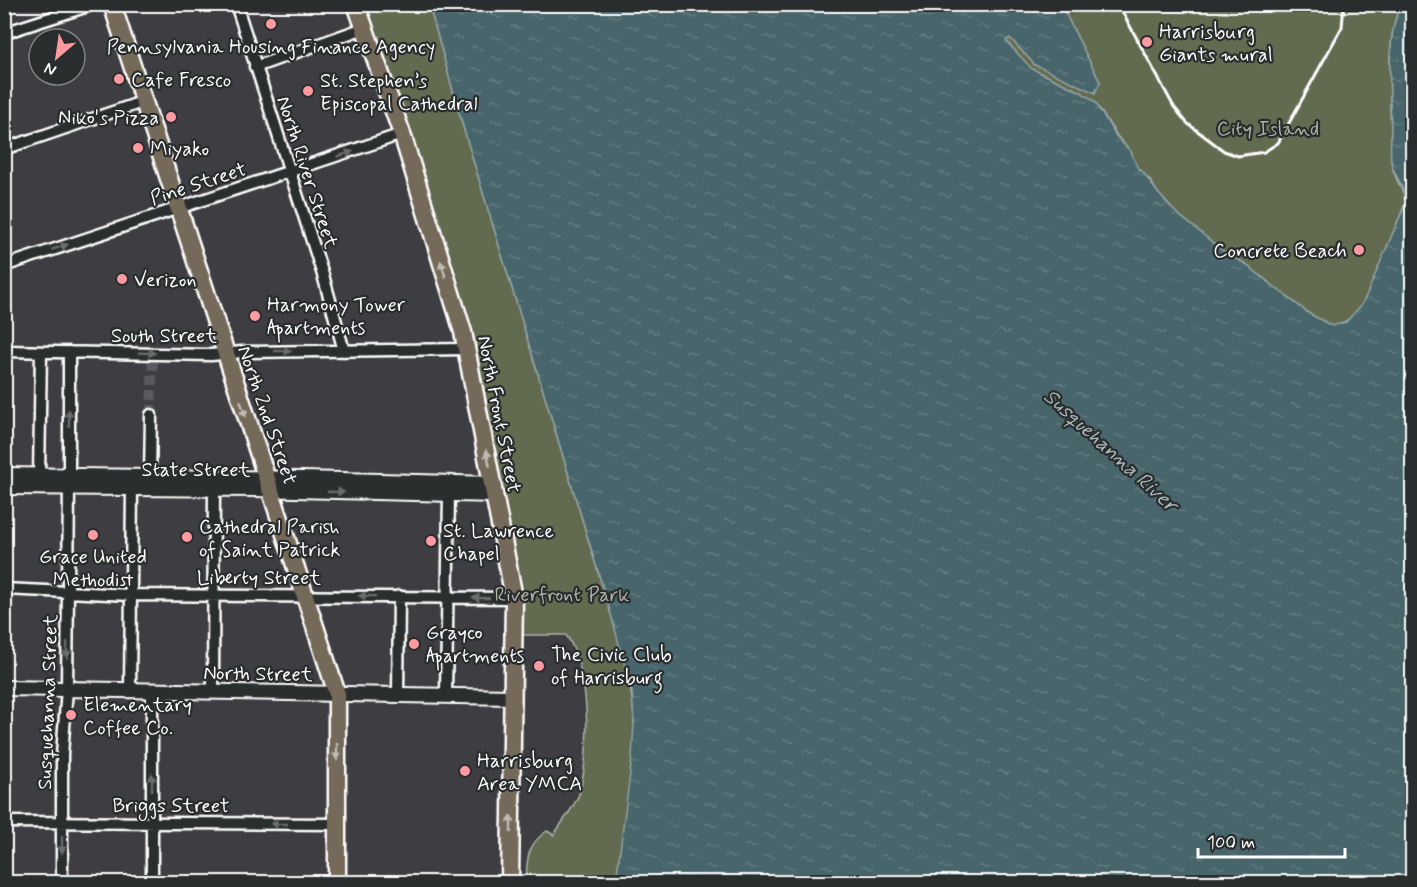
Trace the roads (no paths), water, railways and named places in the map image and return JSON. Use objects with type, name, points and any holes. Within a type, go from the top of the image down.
[{"type":"main road","name":"North 2nd Street","points":[[112,4],[338,694],[338,882]]},
{"type":"main road","name":"North Front Street","points":[[356,4],[402,134],[467,349],[514,598],[510,882]]},
{"type":"street","points":[[4,33],[94,4]]},
{"type":"street","name":"North River Street","points":[[236,4],[323,275],[344,351]]},
{"type":"street","points":[[255,67],[364,28]]},
{"type":"street","points":[[4,149],[145,101]]},
{"type":"street","name":"Pine Street","points":[[4,266],[402,134]]},
{"type":"street","name":"South Street","points":[[4,351],[208,355],[242,351],[467,349]]},
{"type":"street","points":[[39,476],[41,352]]},
{"type":"street","name":"Susquehanna Street","points":[[62,882],[62,755],[67,688],[69,352]]},
{"type":"street","points":[[150,478],[151,415]]},
{"type":"street","name":"State Street","points":[[4,475],[39,476],[69,482],[132,488],[214,489],[269,484],[494,490]]},
{"type":"street","name":"State Street","points":[[4,487],[150,478],[449,493],[494,490]]},
{"type":"street","points":[[130,690],[132,488]]},
{"type":"street","points":[[213,692],[214,489]]},
{"type":"street","points":[[446,696],[449,493]]},
{"type":"street","name":"Liberty Street","points":[[4,589],[130,594],[514,598]]},
{"type":"street","points":[[398,695],[399,596]]},
{"type":"street","name":"North Street","points":[[4,688],[512,697]]},
{"type":"street","points":[[152,691],[152,882]]},
{"type":"street","name":"Briggs Street","points":[[4,822],[338,824]]},
{"type":"water","name":"Susquehanna River","points":[[429,5],[1061,5],[1100,82],[1095,93],[1035,65],[1010,38],[1006,41],[1032,69],[1081,92],[1095,102],[1116,136],[1131,152],[1138,169],[1143,172],[1174,211],[1228,255],[1244,263],[1308,313],[1332,326],[1346,322],[1363,303],[1407,200],[1404,198],[1403,189],[1391,160],[1390,64],[1396,17],[1401,5],[1412,5],[1412,882],[616,882],[632,758],[634,722],[632,692],[610,611],[464,130]]},
{"type":"tunnel","points":[[151,415],[153,354]]},
{"type":"railway","points":[[1118,4],[1174,107],[1187,123],[1224,151],[1238,156],[1264,152],[1278,143],[1342,27],[1344,4]]},
{"type":"place","name":"Pennsylvania Housing Finance Agency","points":[[271,24]]},
{"type":"place","name":"Harrisburg Giants mural","points":[[1147,42]]},
{"type":"place","name":"Cafe Fresco","points":[[119,79]]},
{"type":"place","name":"St. Stephen’s Episcopal Cathedral","points":[[308,91]]},
{"type":"place","name":"Niko's Pizza","points":[[171,117]]},
{"type":"place","name":"Miyako","points":[[138,148]]},
{"type":"place","name":"Concrete Beach","points":[[1359,250]]},
{"type":"place","name":"Verizon","points":[[122,279]]},
{"type":"place","name":"Harmony Tower Apartments","points":[[255,316]]},
{"type":"place","name":"Grace United Methodist","points":[[93,535]]},
{"type":"place","name":"Cathedral Parish of Saint Patrick","points":[[187,537]]},
{"type":"place","name":"St. Lawrence Chapel","points":[[431,541]]},
{"type":"place","name":"Grayco Apartments","points":[[414,644]]},
{"type":"place","name":"The Civic Club of Harrisburg","points":[[539,666]]},
{"type":"place","name":"Elementary Coffee Co.","points":[[71,715]]},
{"type":"place","name":"Harrisburg Area YMCA","points":[[465,771]]},
{"type":"park label","name":"City Island","points":[[1268,128]]},
{"type":"park label","name":"Riverfront Park","points":[[562,594]]}]
